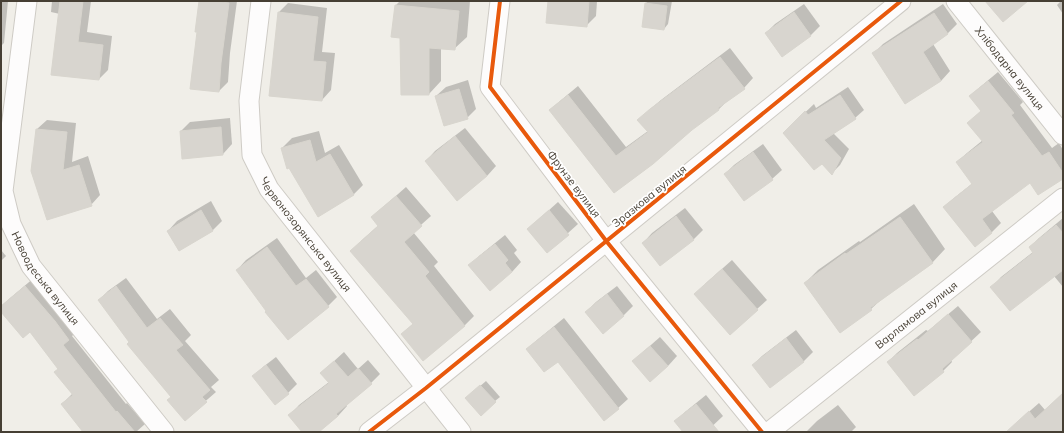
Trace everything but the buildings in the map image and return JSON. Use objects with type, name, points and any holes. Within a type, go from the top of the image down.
[{"type":"street","name":"Новоодеська вулиця","points":[[27,1],[3,191],[11,224],[31,266],[164,432]]},
{"type":"street","name":"Червонозорянська вулиця","points":[[261,1],[249,101],[252,155],[269,189],[461,432]]},
{"type":"street","name":"Фрунзе вулиця","points":[[500,1],[490,87],[606,242],[762,432]]},
{"type":"street","name":"Зразкова вулиця","points":[[369,432],[426,388],[901,1]]},
{"type":"street","name":"Хлібодарна вулиця","points":[[956,1],[1063,135]]},
{"type":"street","name":"Варламова вулиця","points":[[769,432],[1063,198]]},
{"type":"cycle path","points":[[500,1],[490,87],[607,242],[762,432]]},
{"type":"cycle path","points":[[369,432],[426,388],[901,1]]}]
